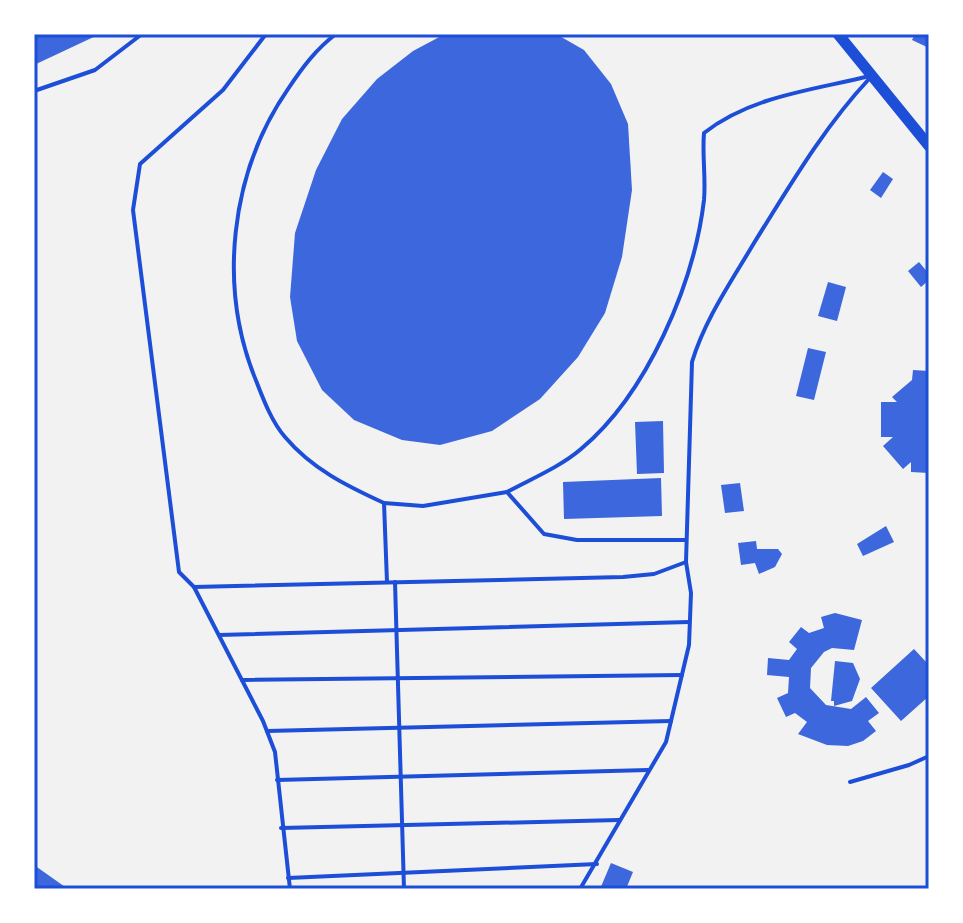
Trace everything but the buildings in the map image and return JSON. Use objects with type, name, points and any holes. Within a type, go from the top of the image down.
[{"type":"street","points":[[838,34],[929,146]]},
{"type":"lane","points":[[34,91],[95,70],[142,34]]},
{"type":"lane","points":[[266,34],[223,90],[140,164],[133,210],[179,572],[194,587],[275,752],[290,889]]},
{"type":"lane","points":[[336,34],[308,60],[276,106],[251,155],[237,214],[234,259],[236,304],[243,350],[283,434],[311,465],[384,503],[423,506],[507,492],[581,450],[624,406],[653,358],[674,312],[704,199],[704,133],[725,116],[789,94],[872,76]]},
{"type":"lane","points":[[580,889],[666,742],[682,675],[691,593],[686,540],[692,362],[700,335],[786,191],[847,103],[872,76]]},
{"type":"lane","points":[[507,492],[544,534],[577,540],[686,540]]},
{"type":"lane","points":[[384,503],[387,582]]},
{"type":"lane","points":[[194,587],[623,577],[654,574],[686,562]]},
{"type":"lane","points":[[395,582],[404,889]]},
{"type":"lane","points":[[219,635],[689,622]]},
{"type":"lane","points":[[242,680],[682,675]]},
{"type":"lane","points":[[267,731],[671,721]]},
{"type":"lane","points":[[850,782],[929,756]]},
{"type":"lane","points":[[277,780],[648,770]]},
{"type":"lane","points":[[281,828],[619,820]]},
{"type":"lane","points":[[288,878],[597,864]]}]
